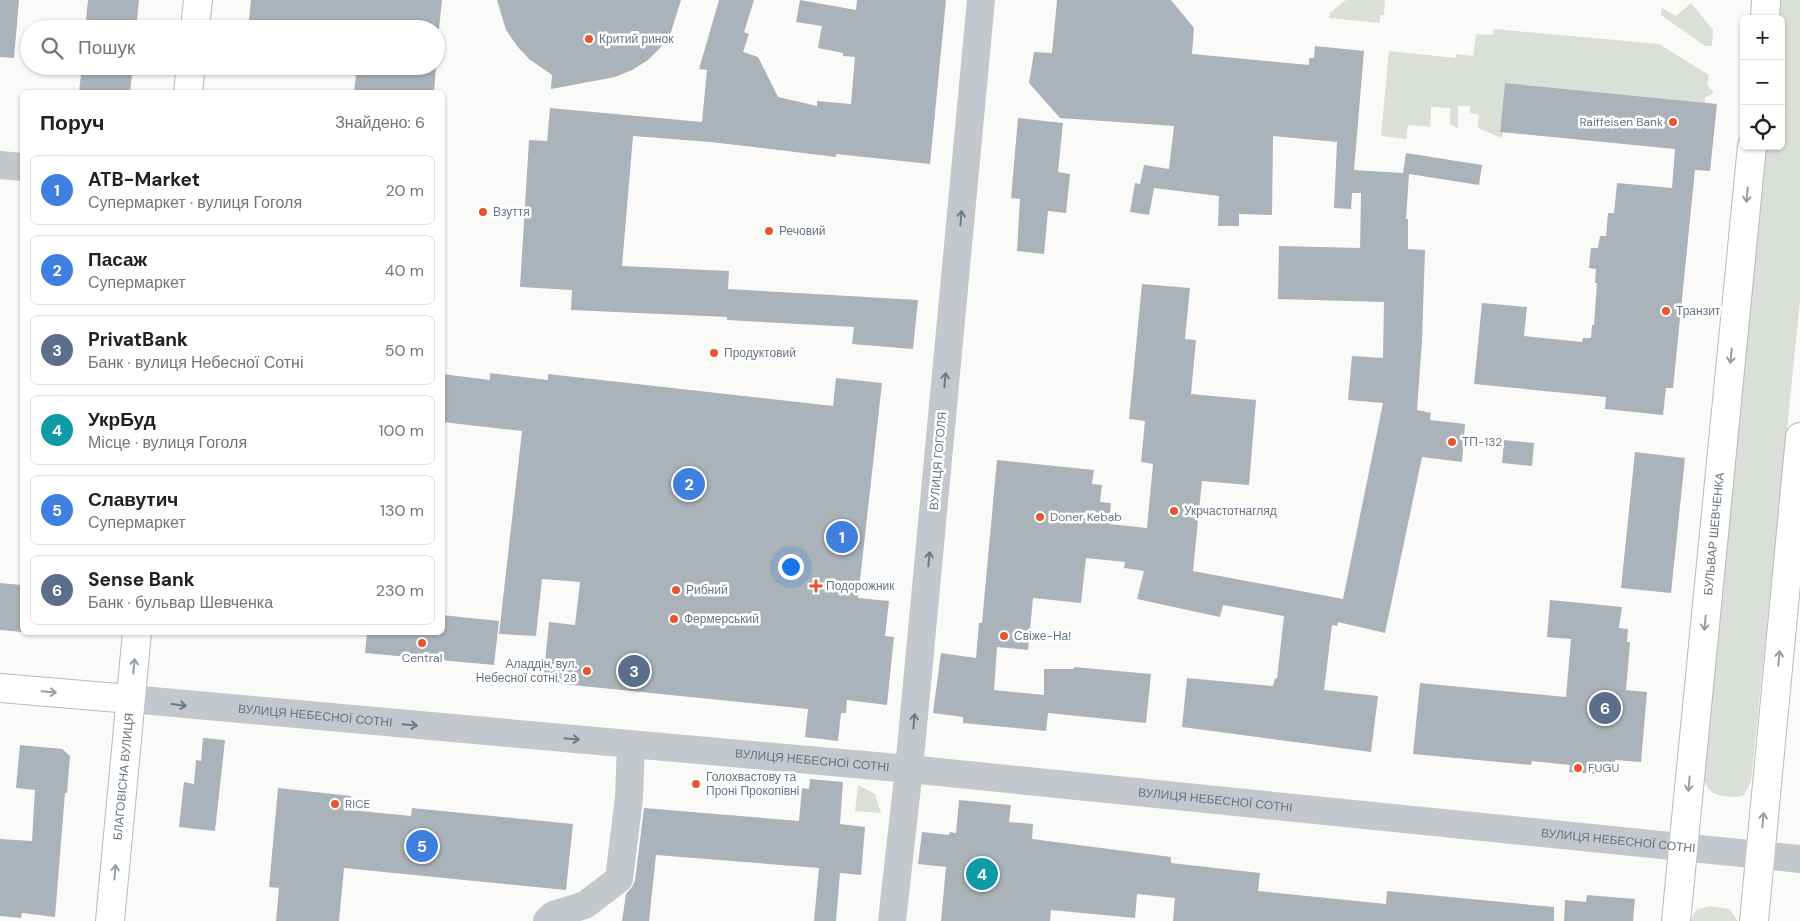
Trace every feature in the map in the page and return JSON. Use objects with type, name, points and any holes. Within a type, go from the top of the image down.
[{"type":"main road","points":[[196,20],[198,0]]},
{"type":"main road","points":[[1765,15],[1766,0]]},
{"type":"main road","points":[[188,90],[190,75]]},
{"type":"main road","name":"БУЛЬВАР ШЕВЧЕНКА","points":[[1676,921],[1752,150]]},
{"type":"main road","points":[[1754,921],[1800,437]]},
{"type":"main road","name":"БЛАГОВІСНА ВУЛИЦЯ","points":[[110,921],[137,635]]},
{"type":"main road","name":"ВУЛИЦЯ НЕБЕСНОЇ СОТНІ","points":[[0,688],[130,699]]},
{"type":"street","name":"ВУЛИЦЯ ГОГОЛЯ","points":[[892,921],[909,769],[981,0]]},
{"type":"street","points":[[0,164],[20,167]]},
{"type":"street","name":"ВУЛИЦЯ НЕБЕСНОЇ СОТНІ","points":[[130,699],[909,769],[1800,859]]},
{"type":"street","points":[[547,921],[553,915],[585,905],[619,880],[629,798],[631,745]]},
{"type":"shaded area","points":[[1346,0],[1385,0],[1384,15],[1380,15],[1380,23],[1329,18],[1330,13]]},
{"type":"shaded area","points":[[1781,0],[1800,0],[1800,301],[1751,782],[1744,795],[1733,797],[1719,795],[1710,790],[1706,783],[1704,768],[1766,150],[1785,150],[1785,15],[1779,15]]},
{"type":"shaded area","points":[[1691,3],[1713,30],[1712,46],[1705,46],[1661,15],[1662,8],[1676,16]]},
{"type":"shaded area","points":[[1494,29],[1659,44],[1709,75],[1707,85],[1713,91],[1713,94],[1705,97],[1705,103],[1505,83],[1500,131],[1503,132],[1502,138],[1478,128],[1479,115],[1470,113],[1470,106],[1458,106],[1458,128],[1450,124],[1450,108],[1431,107],[1430,127],[1408,125],[1406,139],[1381,136],[1389,51],[1456,58],[1456,54],[1473,56],[1476,34],[1493,35]]},
{"type":"shaded area","points":[[858,785],[875,794],[881,813],[855,811]]},
{"type":"shaded area","points":[[1709,906],[1729,909],[1738,921],[1690,921],[1696,910]]},
{"type":"building","points":[[0,0],[19,0],[14,58],[0,57]]},
{"type":"building","points":[[88,0],[139,0],[137,20],[86,20]]},
{"type":"building","points":[[251,0],[442,0],[440,20],[249,20]]},
{"type":"building","name":"Критий ринок","points":[[497,0],[681,0],[671,32],[661,47],[648,60],[632,70],[615,77],[551,89],[552,75],[529,59],[517,46],[506,30]]},
{"type":"building","points":[[719,0],[754,0],[744,32],[749,34],[743,52],[758,57],[778,97],[817,106],[817,101],[851,104],[855,57],[843,56],[843,53],[818,48],[822,26],[796,22],[800,0],[856,10],[857,0],[946,0],[930,164],[836,154],[836,157],[711,142],[633,136],[622,266],[729,271],[728,289],[918,300],[913,349],[852,344],[854,327],[727,320],[727,317],[571,310],[572,290],[520,287],[529,140],[547,141],[550,108],[702,122],[707,70],[699,69]]},
{"type":"building","points":[[1057,0],[1171,0],[1194,28],[1192,54],[1309,65],[1309,58],[1314,58],[1315,46],[1364,51],[1354,170],[1403,173],[1406,153],[1482,165],[1479,185],[1409,174],[1406,219],[1408,219],[1408,249],[1425,250],[1422,341],[1417,410],[1431,413],[1430,420],[1465,424],[1462,462],[1422,457],[1385,633],[1338,622],[1337,626],[1332,625],[1324,690],[1378,696],[1371,752],[1182,727],[1187,678],[1273,686],[1275,678],[1277,679],[1284,616],[1223,605],[1220,617],[1137,599],[1144,571],[1124,568],[1125,562],[1086,558],[1081,603],[1033,598],[1028,650],[997,647],[994,690],[1044,695],[1044,669],[1074,669],[1074,667],[1151,674],[1146,723],[1048,713],[1046,731],[963,723],[963,717],[933,713],[941,653],[976,658],[979,623],[982,623],[997,460],[1094,470],[1092,484],[1102,485],[1100,502],[1111,503],[1109,524],[1147,528],[1153,464],[1141,462],[1145,421],[1129,419],[1142,284],[1190,288],[1185,339],[1196,340],[1191,394],[1256,400],[1249,485],[1202,481],[1193,571],[1343,599],[1383,403],[1348,400],[1352,356],[1383,358],[1384,302],[1278,299],[1279,246],[1360,248],[1361,193],[1352,193],[1351,209],[1334,208],[1337,142],[1273,136],[1272,215],[1239,214],[1239,226],[1218,226],[1219,196],[1154,188],[1149,215],[1130,212],[1135,183],[1140,184],[1144,165],[1169,169],[1174,126],[1060,118],[1029,83],[1034,52],[1052,53]]},
{"type":"building","points":[[81,75],[132,75],[130,90],[79,90]]},
{"type":"building","points":[[356,75],[435,75],[434,90],[354,90]]},
{"type":"building","points":[[1505,83],[1717,104],[1710,171],[1695,170],[1673,388],[1666,388],[1663,415],[1605,409],[1606,397],[1474,384],[1482,303],[1527,307],[1524,336],[1582,342],[1583,338],[1591,338],[1592,325],[1594,325],[1597,283],[1595,283],[1596,269],[1589,268],[1591,248],[1598,248],[1600,236],[1606,236],[1608,213],[1614,213],[1617,183],[1672,188],[1675,149],[1500,132]]},
{"type":"building","points":[[1018,118],[1063,123],[1058,172],[1070,174],[1066,213],[1048,211],[1044,254],[1017,251],[1020,199],[1011,198]]},
{"type":"building","points":[[490,373],[548,380],[548,374],[833,406],[836,378],[882,383],[858,598],[889,601],[885,636],[894,637],[887,705],[847,700],[846,713],[841,713],[838,741],[805,737],[808,709],[543,682],[549,622],[575,625],[580,582],[542,579],[536,636],[499,634],[522,431],[445,422],[445,374],[490,380]]},
{"type":"building","points":[[1504,440],[1534,443],[1532,466],[1502,463]]},
{"type":"building","points":[[1635,452],[1685,458],[1671,593],[1621,588]]},
{"type":"building","points":[[0,583],[20,585],[20,632],[0,630]]},
{"type":"building","points":[[1550,600],[1622,607],[1619,628],[1628,629],[1627,642],[1630,642],[1626,690],[1647,692],[1641,762],[1615,760],[1615,764],[1609,763],[1609,771],[1597,770],[1597,774],[1569,772],[1570,765],[1532,761],[1531,765],[1413,754],[1420,683],[1566,697],[1571,639],[1547,637]]},
{"type":"building","name":"Central","points":[[445,615],[499,621],[494,665],[365,653],[367,635],[445,635]]},
{"type":"building","points":[[203,738],[225,740],[215,831],[179,827],[184,782],[194,784],[196,760],[201,761]]},
{"type":"building","points":[[20,745],[62,749],[70,756],[67,793],[65,793],[55,917],[22,913],[21,918],[0,916],[0,839],[32,841],[35,790],[16,788]]},
{"type":"building","points":[[810,779],[843,782],[840,824],[865,827],[861,875],[840,873],[836,921],[814,921],[819,868],[656,855],[649,921],[622,921],[626,894],[635,881],[644,808],[799,821],[802,788],[809,789]]},
{"type":"building","points":[[278,788],[351,796],[350,810],[411,816],[412,808],[573,824],[566,890],[344,868],[339,921],[276,921],[279,888],[269,887]]},
{"type":"building","points":[[959,800],[1011,805],[1009,822],[1033,824],[1032,839],[1171,857],[1171,863],[1260,873],[1258,891],[1386,904],[1387,891],[1554,907],[1554,921],[1173,921],[1175,898],[1137,894],[1135,918],[1051,910],[1050,921],[941,921],[946,867],[918,864],[922,832],[949,835],[950,832],[956,833]]},
{"type":"building","points":[[1587,895],[1635,899],[1633,921],[1564,921],[1565,900],[1586,902]]},
{"type":"place","name":"Критий ринок","points":[[589,39]]},
{"type":"place","name":"Raiffeisen Bank","points":[[1673,122]]},
{"type":"place","name":"Взуття","points":[[483,212]]},
{"type":"place","name":"Речовий","points":[[769,231]]},
{"type":"place","name":"Транзит","points":[[1666,311]]},
{"type":"place","name":"Продуктовий","points":[[714,353]]},
{"type":"place","name":"ТП-132","points":[[1452,442]]},
{"type":"place","name":"Пасаж","points":[[689,484]]},
{"type":"place","name":"Укрчастотнагляд","points":[[1174,511]]},
{"type":"place","name":"Doner Kebab","points":[[1040,517]]},
{"type":"place","name":"ATB-Market","points":[[842,537]]},
{"type":"place","name":"Подорожник","points":[[816,586]]},
{"type":"place","name":"Рибний","points":[[676,590]]},
{"type":"place","name":"Фермерський","points":[[674,619]]},
{"type":"place","name":"Свіже-На!","points":[[1004,636]]},
{"type":"place","name":"Central","points":[[422,643]]},
{"type":"place","name":"Аладдін, вул. Небесної сотні, 28","points":[[587,671]]},
{"type":"place","name":"PrivatBank","points":[[634,671]]},
{"type":"place","name":"Sense Bank","points":[[1605,708]]},
{"type":"place","name":"FUGU","points":[[1578,768]]},
{"type":"place","name":"Голохвастову та Проні Прокопівні","points":[[696,784]]},
{"type":"place","name":"RICE","points":[[335,804]]},
{"type":"place","name":"Славутич","points":[[422,846]]},
{"type":"place","name":"УкрБуд","points":[[982,874]]}]
